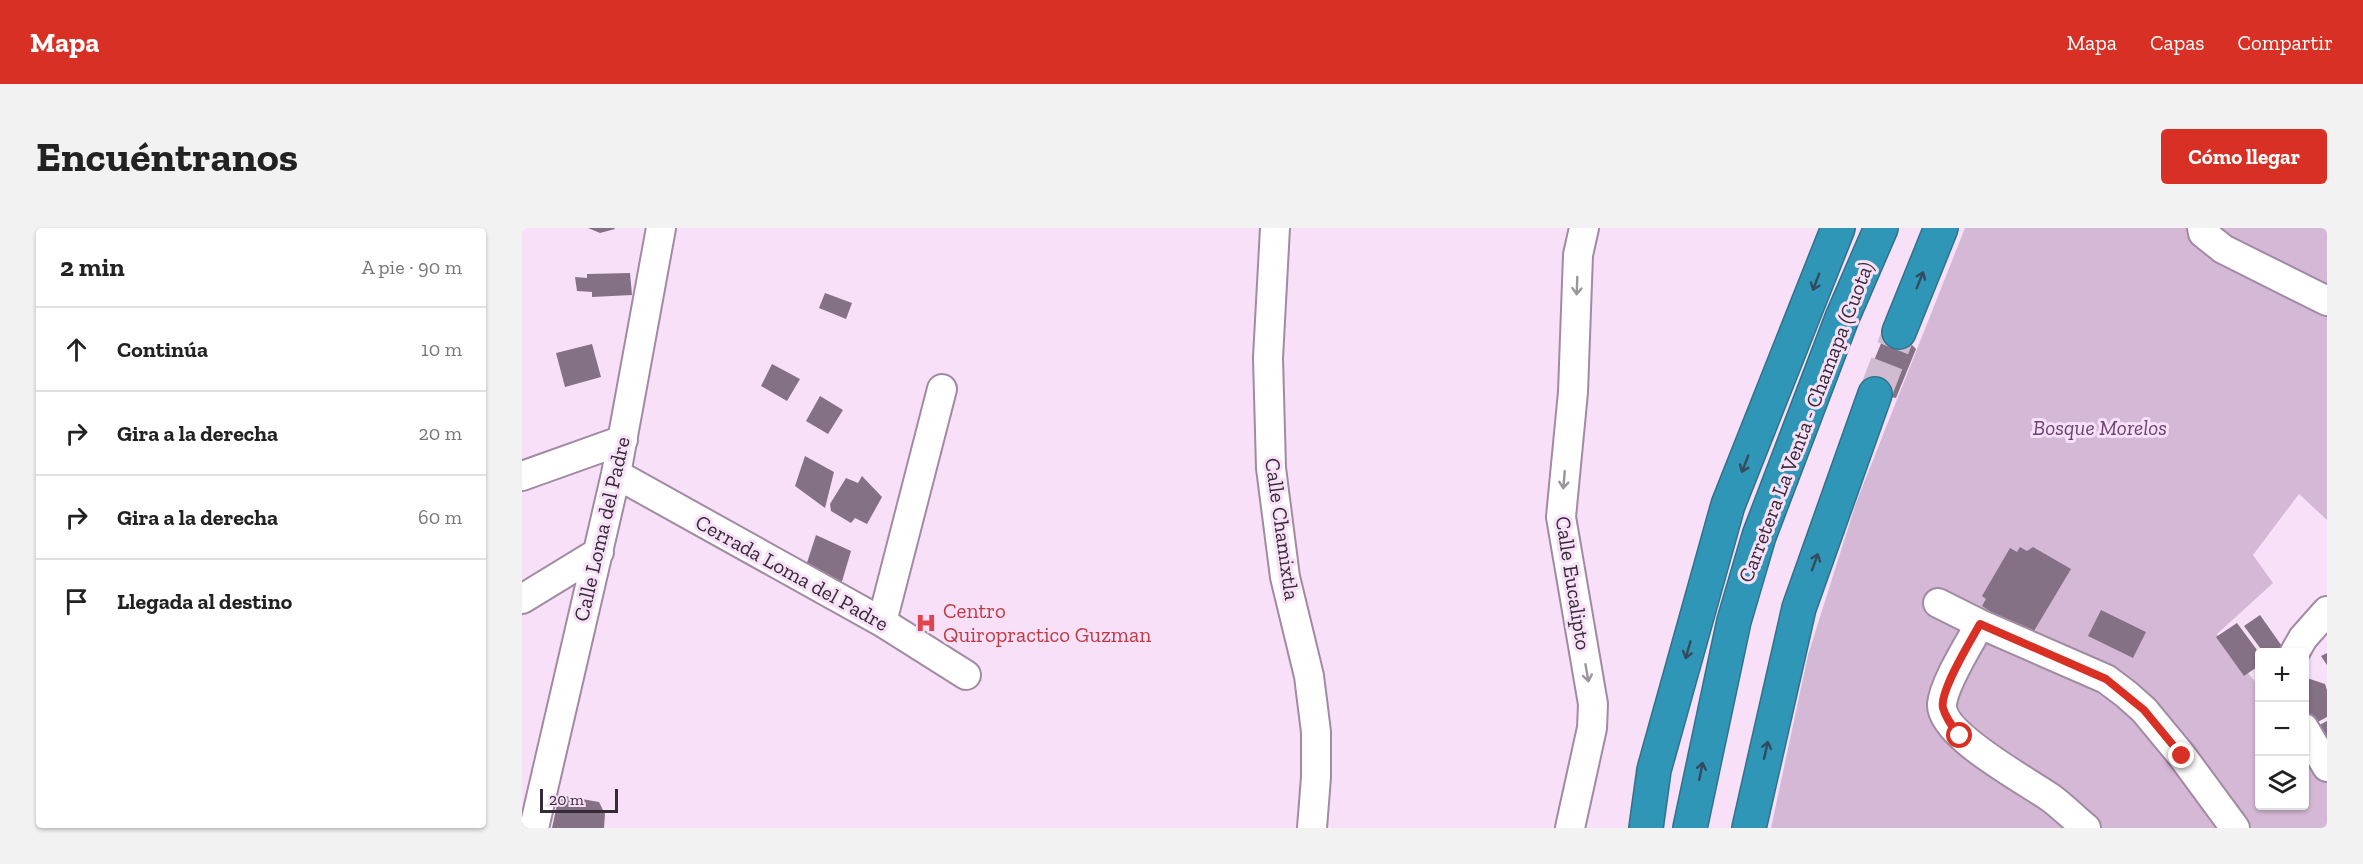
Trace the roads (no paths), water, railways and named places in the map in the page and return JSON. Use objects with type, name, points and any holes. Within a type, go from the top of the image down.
[{"type":"highway","name":"Carretera La Venta - Chamapa (Cuota)","points":[[1646,828],[1654,770],[1728,506],[1838,228]]},
{"type":"highway","name":"Carretera La Venta - Chamapa (Cuota)","points":[[1690,828],[1734,621],[1758,536],[1842,318],[1881,228]]},
{"type":"highway","points":[[1899,332],[1941,228]]},
{"type":"highway","points":[[1749,828],[1799,608],[1875,394]]},
{"type":"street","name":"Calle Loma del Padre","points":[[534,828],[616,474],[661,228]]},
{"type":"street","name":"Calle Chamixtla","points":[[1275,228],[1268,358],[1271,468],[1285,577],[1310,676],[1316,732],[1316,777],[1312,828]]},
{"type":"street","name":"Calle Eucalipto","points":[[1570,828],[1592,728],[1593,704],[1561,517],[1573,392],[1578,255],[1584,228]]},
{"type":"street","points":[[2202,228],[2203,233],[2223,249],[2327,301]]},
{"type":"street","points":[[882,622],[942,388]]},
{"type":"street","points":[[522,476],[623,440]]},
{"type":"street","name":"Cerrada Loma del Padre","points":[[616,474],[882,622],[966,675]]},
{"type":"street","points":[[522,600],[599,552]]},
{"type":"street","points":[[1938,603],[1980,624],[2106,679],[2126,694],[2144,710],[2182,756],[2235,828]]},
{"type":"street","points":[[2297,648],[2303,638],[2327,611]]},
{"type":"street","points":[[1980,624],[1947,689],[1942,705],[1948,721],[1960,736],[1981,753],[2053,799],[2086,828]]},
{"type":"street","points":[[2309,736],[2327,766]]},
{"type":"tunnel","points":[[1875,394],[1899,332]]},
{"type":"place","name":"Centro Quiropractico Guzman","points":[[926,623]]},
{"type":"park label","name":"Bosque Morelos","points":[[2100,428]]}]
